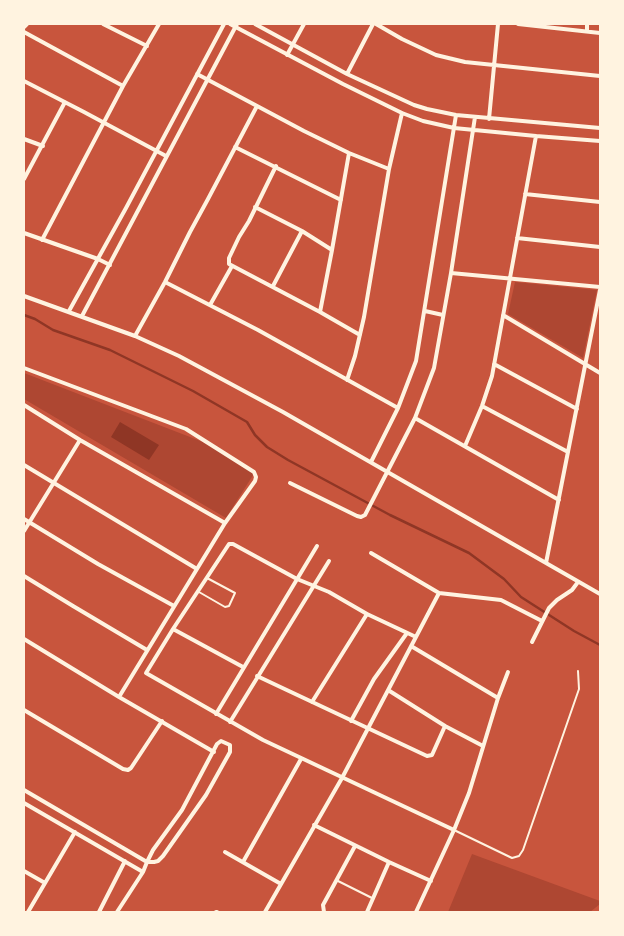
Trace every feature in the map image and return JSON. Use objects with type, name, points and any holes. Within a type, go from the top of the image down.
[{"type":"street","points":[[24,27],[27,24]]},
{"type":"street","points":[[103,24],[147,46]]},
{"type":"street","points":[[42,240],[123,86],[159,24]]},
{"type":"street","points":[[69,311],[157,151],[224,24]]},
{"type":"street","points":[[230,24],[236,25],[287,55],[402,113],[423,121],[454,128],[600,141]]},
{"type":"street","points":[[255,24],[347,74],[414,105],[427,109],[456,115],[490,119],[600,128]]},
{"type":"street","points":[[287,55],[304,24]]},
{"type":"street","points":[[347,74],[375,24],[436,55],[465,62],[600,76]]},
{"type":"street","points":[[490,119],[498,24]]},
{"type":"street","points":[[518,24],[600,33]]},
{"type":"street","points":[[587,24],[587,31]]},
{"type":"street","points":[[82,316],[236,25]]},
{"type":"street","points":[[24,32],[123,86]]},
{"type":"street","points":[[197,74],[304,131],[349,153],[389,169]]},
{"type":"street","points":[[24,81],[166,156]]},
{"type":"street","points":[[24,179],[66,102]]},
{"type":"street","points":[[135,336],[257,106]]},
{"type":"street","points":[[347,380],[360,335],[389,169],[402,113]]},
{"type":"street","points":[[371,462],[398,408],[416,361],[456,115]]},
{"type":"street","points":[[290,483],[357,516],[365,515],[415,418],[434,368],[451,273],[475,117]]},
{"type":"street","points":[[464,446],[482,406],[494,364],[536,136]]},
{"type":"street","points":[[24,139],[43,146]]},
{"type":"street","points":[[236,148],[276,166],[341,200]]},
{"type":"street","points":[[320,312],[349,153]]},
{"type":"street","points":[[210,305],[230,264],[239,236],[276,166]]},
{"type":"street","points":[[525,194],[600,202]]},
{"type":"street","points":[[255,207],[302,231],[332,250]]},
{"type":"street","points":[[273,286],[302,231]]},
{"type":"street","points":[[24,233],[98,259],[110,265]]},
{"type":"street","points":[[517,238],[600,247]]},
{"type":"street","points":[[230,264],[273,286],[360,335]]},
{"type":"street","points":[[451,273],[600,287]]},
{"type":"street","points":[[165,282],[398,408]]},
{"type":"street","points":[[546,563],[600,290]]},
{"type":"street","points":[[24,296],[135,336],[179,356],[371,462],[600,594]]},
{"type":"street","points":[[425,311],[443,315]]},
{"type":"street","points":[[503,315],[600,373]]},
{"type":"street","points":[[494,364],[577,410]]},
{"type":"street","points":[[24,368],[186,429],[254,472],[256,477],[255,481],[225,524],[119,697]]},
{"type":"street","points":[[24,406],[225,524]]},
{"type":"street","points":[[482,406],[568,452]]},
{"type":"street","points":[[415,418],[559,500]]},
{"type":"street","points":[[24,531],[80,440]]},
{"type":"street","points":[[24,466],[197,569]]},
{"type":"street","points":[[24,519],[98,564],[174,606]]},
{"type":"street","points":[[416,637],[367,614],[314,585],[297,579],[233,544],[229,544],[173,629],[146,674],[230,722],[301,759],[454,830]]},
{"type":"street","points":[[216,714],[317,546]]},
{"type":"street","points":[[371,553],[439,593],[501,600],[542,621]]},
{"type":"street","points":[[230,722],[328,561]]},
{"type":"street","points":[[24,576],[148,650]]},
{"type":"street","points":[[532,642],[549,608],[557,600],[572,590],[578,582]]},
{"type":"street","points":[[265,912],[342,778],[439,593]]},
{"type":"street","points":[[312,702],[367,614]]},
{"type":"street","points":[[173,629],[243,667]]},
{"type":"street","points":[[351,721],[374,679],[407,633]]},
{"type":"street","points":[[24,638],[119,697],[214,752]]},
{"type":"street","points":[[411,646],[498,698]]},
{"type":"street","points":[[416,912],[454,830],[469,793],[498,698],[508,672]]},
{"type":"street","points":[[257,676],[367,729],[430,757],[434,752],[445,726]]},
{"type":"street","points":[[388,690],[445,726],[483,746]]},
{"type":"street","points":[[24,710],[123,769],[128,770],[131,768],[162,721]]},
{"type":"street","points":[[24,790],[147,862],[150,863],[158,861],[206,795],[230,752],[230,745],[221,741],[217,744],[182,810],[153,850],[147,862],[143,872],[117,912]]},
{"type":"street","points":[[243,862],[301,759]]},
{"type":"street","points":[[24,803],[143,872]]},
{"type":"street","points":[[314,826],[431,881]]},
{"type":"street","points":[[28,912],[76,832]]},
{"type":"street","points":[[324,912],[323,905],[355,846]]},
{"type":"street","points":[[225,852],[281,884]]},
{"type":"street","points":[[99,912],[125,861]]},
{"type":"street","points":[[367,912],[389,862]]},
{"type":"street","points":[[24,871],[46,883]]},
{"type":"lane","points":[[198,591],[225,607],[229,606],[235,593],[207,578]]},
{"type":"lane","points":[[454,830],[512,858],[519,856],[523,850],[579,688],[578,672]]},
{"type":"lane","points":[[336,880],[373,898]]},
{"type":"shaded area","points":[[515,282],[597,290],[583,358],[508,314]]},
{"type":"shaded area","points":[[24,373],[203,442],[255,472],[226,518],[24,399]]},
{"type":"shaded area","points":[[120,422],[159,445],[149,460],[111,437]]},
{"type":"shaded area","points":[[472,854],[600,901],[600,904],[590,912],[448,912]]},
{"type":"waterway","points":[[24,315],[35,319],[53,330],[110,350],[193,391],[247,422],[255,435],[267,447],[288,460],[390,515],[469,553],[504,579],[521,597],[574,631],[600,645]]}]
